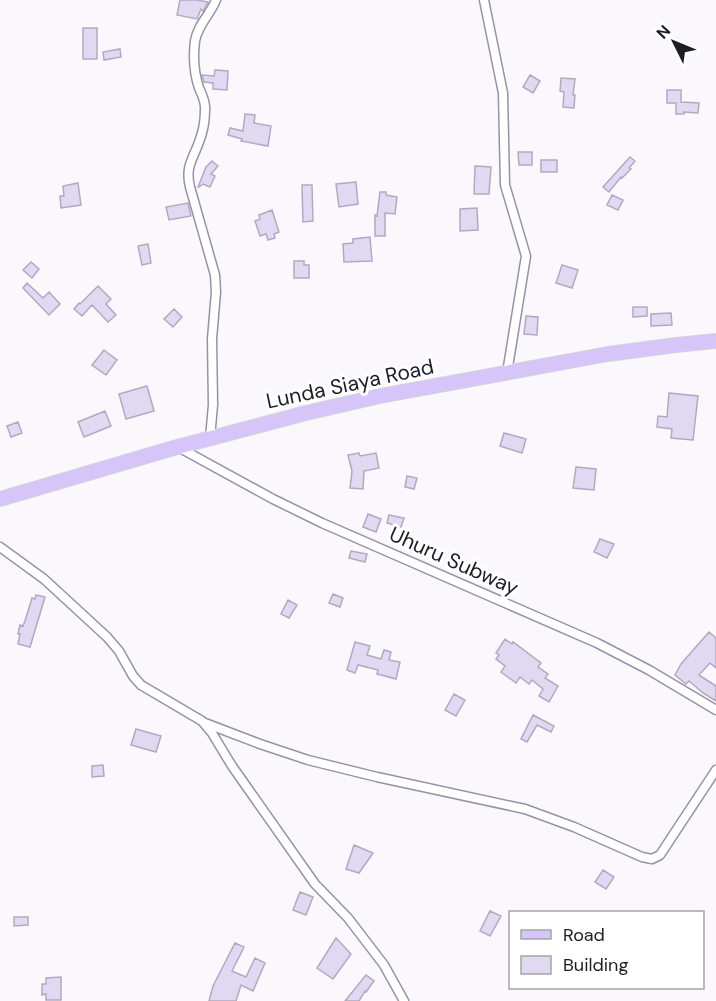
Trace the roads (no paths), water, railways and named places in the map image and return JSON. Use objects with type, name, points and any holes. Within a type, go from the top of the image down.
[{"type":"main road","name":"Lunda Siaya Road","points":[[0,499],[210,438],[380,396],[608,354],[716,341]]},
{"type":"street","points":[[210,438],[213,405],[212,339],[215,275],[190,187],[188,172],[200,141],[206,111],[195,73],[195,41],[201,22],[216,0]]},
{"type":"street","points":[[484,0],[503,93],[505,185],[526,256],[507,373]]},
{"type":"street","name":"Uhuru Subway","points":[[177,447],[322,522],[597,643],[649,670],[716,710]]},
{"type":"street","points":[[0,547],[44,579],[107,637],[141,685],[202,721],[308,760],[525,809],[574,827],[642,857],[652,859],[660,855],[716,770]]},
{"type":"street","points":[[202,721],[315,884],[348,918],[384,965],[404,1001]]}]
